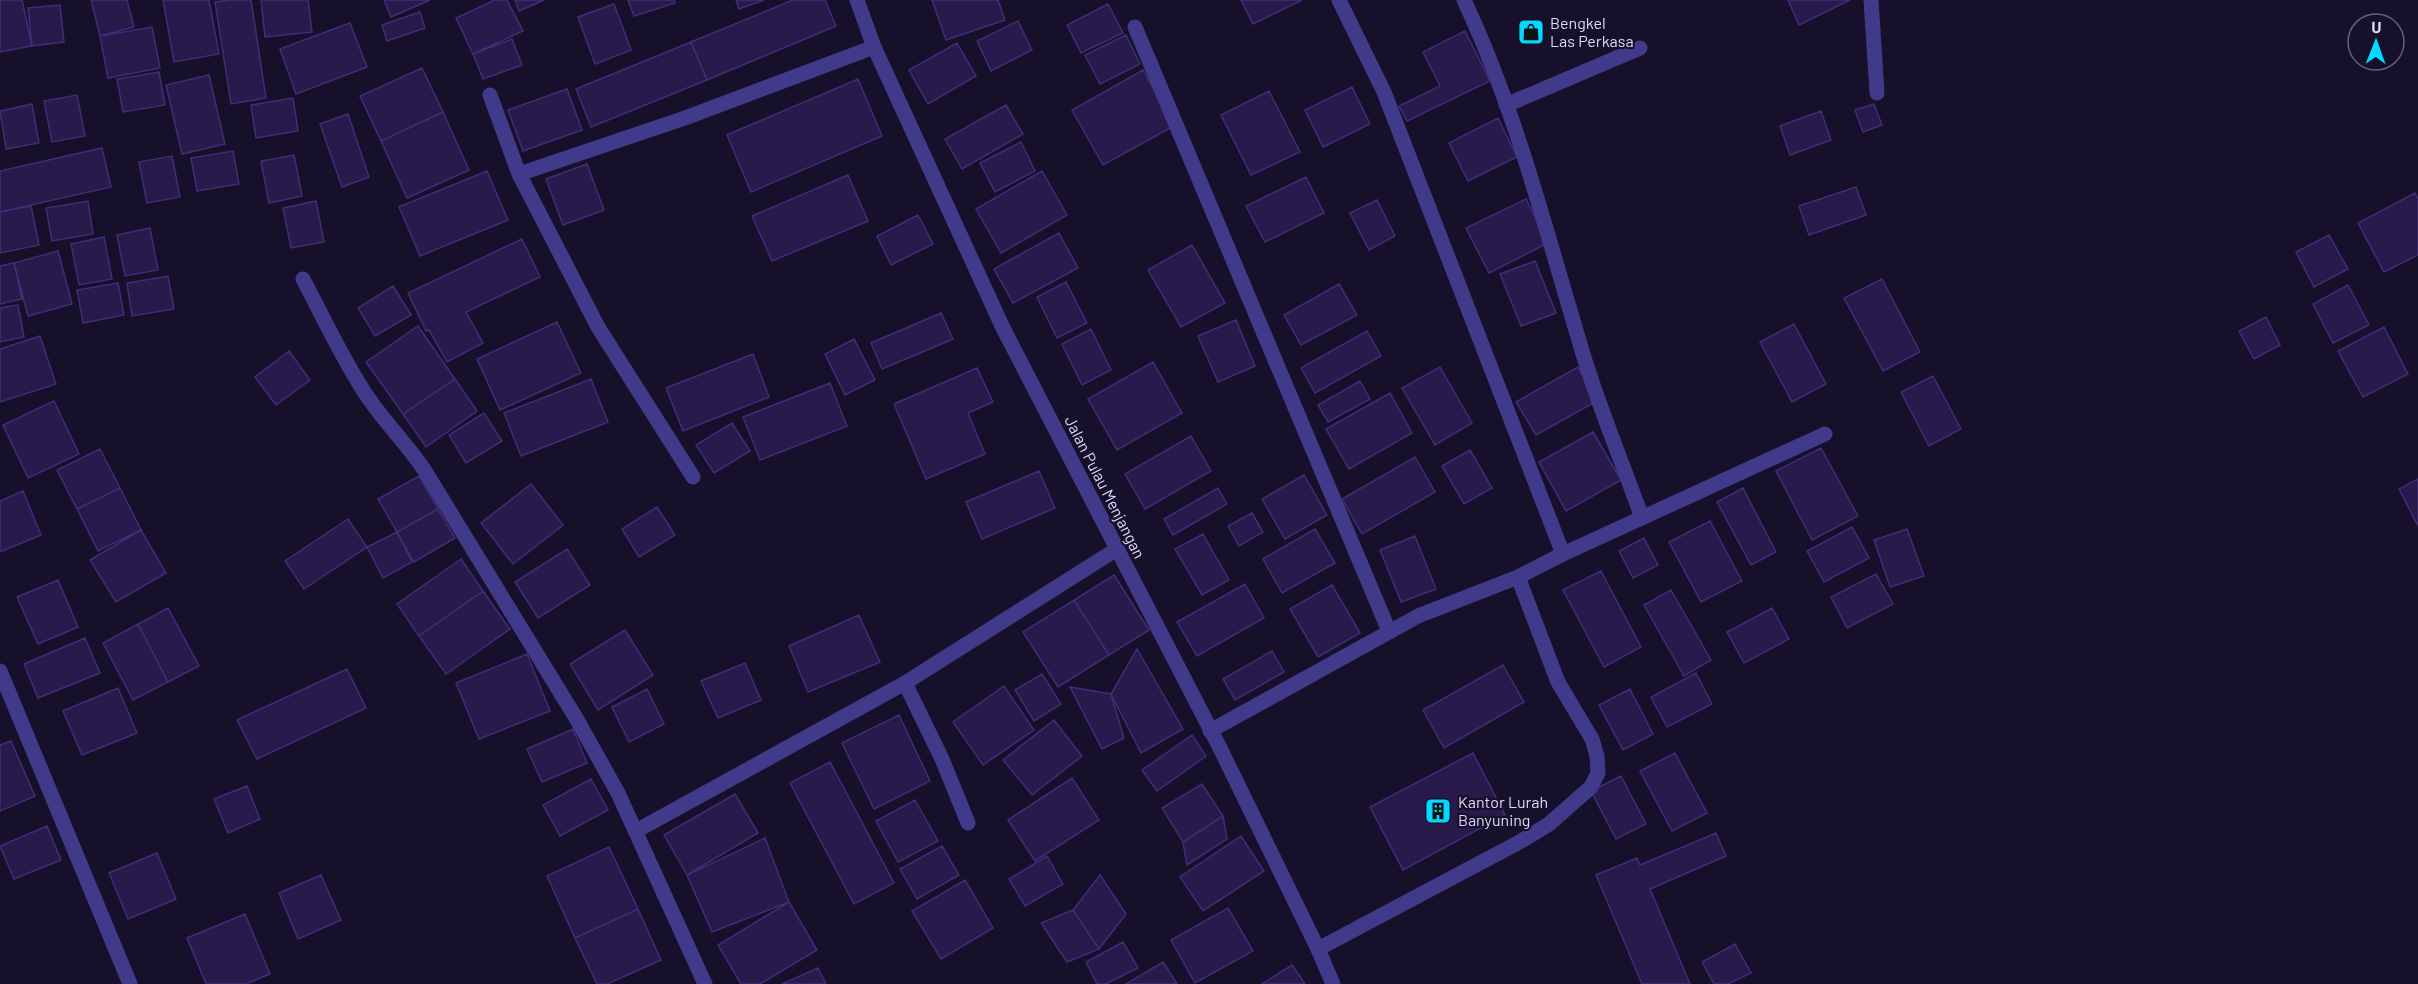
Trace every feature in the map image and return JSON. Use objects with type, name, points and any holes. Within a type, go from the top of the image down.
[{"type":"street","name":"Jalan Pulau Menjangan","points":[[857,0],[874,47],[1003,328],[1210,731],[1318,949],[1333,984]]},
{"type":"street","points":[[1339,0],[1384,92],[1563,554]]},
{"type":"street","points":[[1464,0],[1481,37],[1539,199],[1584,356],[1642,518]]},
{"type":"street","points":[[1871,0],[1877,93]]},
{"type":"street","points":[[1135,27],[1389,631]]},
{"type":"street","points":[[519,174],[685,118],[874,47]]},
{"type":"street","points":[[1506,105],[1640,48]]},
{"type":"street","points":[[490,95],[519,174],[598,327],[693,477]]},
{"type":"street","points":[[303,279],[362,389],[421,464],[576,718],[618,793],[705,984]]},
{"type":"street","points":[[1210,731],[1418,616],[1518,578],[1563,554],[1825,434]]},
{"type":"street","points":[[636,831],[905,683],[1117,549]]},
{"type":"street","points":[[1318,949],[1523,840],[1549,824],[1591,787],[1595,780],[1598,773],[1597,756],[1592,739],[1558,682],[1518,578]]},
{"type":"street","points":[[0,671],[130,984]]},
{"type":"street","points":[[905,683],[942,759],[968,823]]},
{"type":"building","points":[[0,0],[22,0],[32,46],[0,52]]},
{"type":"building","points":[[91,0],[127,0],[134,27],[100,36]]},
{"type":"building","points":[[163,0],[209,0],[219,54],[174,62]]},
{"type":"building","points":[[251,0],[266,98],[231,104],[215,2]]},
{"type":"building","points":[[261,0],[308,0],[312,32],[265,37]]},
{"type":"building","points":[[384,0],[430,0],[391,17]]},
{"type":"building","points":[[495,0],[507,0],[523,31],[473,54],[456,18]]},
{"type":"building","points":[[515,0],[544,0],[519,11]]},
{"type":"building","points":[[628,0],[674,0],[675,3],[634,16]]},
{"type":"building","points":[[736,0],[764,0],[739,9]]},
{"type":"building","points":[[793,0],[825,0],[836,26],[707,80],[691,42]]},
{"type":"building","points":[[932,0],[998,0],[1005,20],[946,40]]},
{"type":"building","points":[[1241,0],[1302,0],[1253,24]]},
{"type":"building","points":[[1788,0],[1850,0],[1799,25]]},
{"type":"building","points":[[614,4],[631,50],[595,64],[578,17]]},
{"type":"building","points":[[1108,4],[1123,33],[1081,53],[1067,25]]},
{"type":"building","points":[[60,5],[64,42],[32,46],[28,8]]},
{"type":"building","points":[[420,12],[425,28],[387,41],[382,25]]},
{"type":"building","points":[[1018,21],[1032,50],[991,71],[977,41]]},
{"type":"building","points":[[350,23],[367,67],[296,94],[280,49]]},
{"type":"building","points":[[152,27],[160,68],[108,78],[100,36]]},
{"type":"building","points":[[1465,31],[1490,81],[1407,121],[1399,106],[1440,86],[1423,52]]},
{"type":"building","points":[[1126,35],[1140,64],[1100,84],[1085,55]]},
{"type":"building","points":[[512,39],[522,65],[483,79],[473,54]]},
{"type":"building","points":[[691,42],[707,80],[591,127],[576,89]]},
{"type":"building","points":[[957,43],[976,76],[928,104],[909,70]]},
{"type":"building","points":[[422,68],[443,112],[381,141],[360,96]]},
{"type":"building","points":[[1143,70],[1174,126],[1103,165],[1072,110]]},
{"type":"building","points":[[159,72],[165,105],[123,112],[117,79]]},
{"type":"building","points":[[209,75],[225,144],[182,154],[166,85]]},
{"type":"building","points":[[858,79],[882,136],[751,192],[727,135]]},
{"type":"building","points":[[1352,87],[1370,124],[1323,147],[1305,110]]},
{"type":"building","points":[[567,89],[582,130],[523,151],[508,110]]},
{"type":"building","points":[[1269,91],[1300,152],[1251,175],[1221,115]]},
{"type":"building","points":[[77,95],[85,136],[52,142],[44,101]]},
{"type":"building","points":[[293,98],[298,131],[256,138],[251,105]]},
{"type":"building","points":[[32,104],[39,143],[6,149],[0,111]]},
{"type":"building","points":[[1874,104],[1882,125],[1863,132],[1855,110]]},
{"type":"building","points":[[1006,105],[1023,134],[962,169],[945,139]]},
{"type":"building","points":[[1821,111],[1831,140],[1790,155],[1780,126]]},
{"type":"building","points":[[443,112],[469,170],[407,198],[381,141]]},
{"type":"building","points":[[348,114],[369,177],[342,187],[320,124]]},
{"type":"building","points":[[1498,118],[1517,157],[1468,181],[1449,143]]},
{"type":"building","points":[[1021,142],[1035,171],[995,192],[980,163]]},
{"type":"building","points":[[102,148],[111,187],[0,212],[0,171]]},
{"type":"building","points":[[233,151],[239,184],[197,191],[191,158]]},
{"type":"building","points":[[294,155],[302,196],[269,203],[261,161]]},
{"type":"building","points":[[172,156],[180,197],[147,203],[139,162]]},
{"type":"building","points":[[587,164],[604,210],[563,225],[546,179]]},
{"type":"building","points":[[487,171],[508,220],[420,256],[399,207]]},
{"type":"building","points":[[1042,171],[1067,215],[1001,253],[976,209]]},
{"type":"building","points":[[848,175],[868,221],[772,261],[752,216]]},
{"type":"building","points":[[1306,177],[1324,213],[1265,242],[1246,206]]},
{"type":"building","points":[[1856,187],[1866,215],[1809,235],[1799,206]]},
{"type":"building","points":[[2415,193],[2418,199],[2418,255],[2384,272],[2358,223]]},
{"type":"building","points":[[1526,199],[1548,243],[1489,273],[1466,228]]},
{"type":"building","points":[[1377,200],[1395,236],[1369,250],[1350,213]]},
{"type":"building","points":[[88,201],[93,234],[52,241],[46,208]]},
{"type":"building","points":[[316,201],[324,242],[291,248],[283,208]]},
{"type":"building","points":[[31,206],[39,245],[0,253],[0,212]]},
{"type":"building","points":[[918,215],[933,244],[891,265],[877,236]]},
{"type":"building","points":[[150,228],[158,270],[125,276],[117,235]]},
{"type":"building","points":[[1059,233],[1078,268],[1013,303],[994,269]]},
{"type":"building","points":[[2329,235],[2348,269],[2314,287],[2296,252]]},
{"type":"building","points":[[104,237],[112,279],[79,285],[71,244]]},
{"type":"building","points":[[522,239],[540,277],[466,312],[483,343],[447,362],[429,330],[426,331],[408,293]]},
{"type":"building","points":[[1192,245],[1225,303],[1181,327],[1148,270]]},
{"type":"building","points":[[58,251],[72,304],[28,316],[14,263]]},
{"type":"building","points":[[1535,261],[1556,313],[1521,326],[1500,274]]},
{"type":"building","points":[[14,263],[22,299],[0,304],[0,266]]},
{"type":"building","points":[[168,276],[174,309],[132,316],[127,283]]},
{"type":"building","points":[[1882,279],[1920,352],[1883,371],[1844,298]]},
{"type":"building","points":[[1066,282],[1087,323],[1057,338],[1037,297]]},
{"type":"building","points":[[118,283],[124,315],[83,323],[77,290]]},
{"type":"building","points":[[1339,284],[1357,315],[1301,345],[1284,315]]},
{"type":"building","points":[[2348,285],[2369,325],[2333,343],[2313,304]]},
{"type":"building","points":[[393,286],[411,315],[375,336],[358,308]]},
{"type":"building","points":[[18,305],[24,337],[0,342],[0,308]]},
{"type":"building","points":[[941,313],[953,339],[882,369],[871,343]]},
{"type":"building","points":[[2266,317],[2280,345],[2254,359],[2239,331]]},
{"type":"building","points":[[1236,320],[1255,366],[1218,382],[1198,336]]},
{"type":"building","points":[[557,322],[581,373],[500,410],[477,359]]},
{"type":"building","points":[[1794,324],[1826,384],[1792,402],[1760,342]]},
{"type":"building","points":[[418,326],[455,379],[403,414],[366,362]]},
{"type":"building","points":[[2384,327],[2408,374],[2363,397],[2338,351]]},
{"type":"building","points":[[1091,329],[1111,370],[1082,385],[1062,344]]},
{"type":"building","points":[[1367,331],[1381,356],[1315,393],[1301,368]]},
{"type":"building","points":[[40,336],[56,384],[0,402],[0,349]]},
{"type":"building","points":[[854,339],[875,380],[845,395],[825,354]]},
{"type":"building","points":[[289,351],[310,380],[276,405],[255,377]]},
{"type":"building","points":[[753,354],[769,397],[683,431],[666,388]]},
{"type":"building","points":[[1153,362],[1182,413],[1117,450],[1088,399]]},
{"type":"building","points":[[1440,367],[1472,423],[1435,445],[1402,388]]},
{"type":"building","points":[[1578,367],[1597,401],[1536,435],[1516,402]]},
{"type":"building","points":[[977,368],[993,402],[968,413],[985,454],[926,479],[894,404]]},
{"type":"building","points":[[1933,376],[1961,429],[1929,446],[1901,392]]},
{"type":"building","points":[[455,379],[477,411],[426,447],[403,414]]},
{"type":"building","points":[[591,379],[608,422],[521,456],[504,413]]},
{"type":"building","points":[[1360,381],[1370,399],[1328,422],[1318,405]]},
{"type":"building","points":[[830,383],[847,426],[760,460],[743,417]]},
{"type":"building","points":[[1390,393],[1412,433],[1349,469],[1326,429]]},
{"type":"building","points":[[54,401],[79,454],[28,478],[3,425]]},
{"type":"building","points":[[484,413],[502,441],[466,463],[449,435]]},
{"type":"building","points":[[732,423],[750,451],[714,473],[696,445]]},
{"type":"building","points":[[1593,432],[1621,480],[1566,511],[1539,462]]},
{"type":"building","points":[[1191,436],[1211,471],[1145,509],[1125,474]]},
{"type":"building","points":[[1821,448],[1858,516],[1812,540],[1776,471]]},
{"type":"building","points":[[100,449],[120,488],[77,509],[57,470]]},
{"type":"building","points":[[1470,450],[1492,488],[1464,504],[1442,466]]},
{"type":"building","points":[[1415,457],[1435,492],[1362,534],[1342,499]]},
{"type":"building","points":[[1039,471],[1055,508],[982,539],[966,502]]},
{"type":"building","points":[[1304,475],[1327,515],[1285,539],[1262,499]]},
{"type":"building","points":[[419,476],[438,509],[397,532],[378,499]]},
{"type":"building","points":[[2418,479],[2418,526],[2399,489]]},
{"type":"building","points":[[531,484],[563,525],[513,564],[481,523]]},
{"type":"building","points":[[120,488],[141,530],[98,551],[77,509]]},
{"type":"building","points":[[1218,488],[1227,504],[1173,535],[1164,519]]},
{"type":"building","points":[[1743,488],[1776,552],[1751,565],[1717,502]]},
{"type":"building","points":[[23,491],[41,535],[0,552],[0,501]]},
{"type":"building","points":[[657,507],[675,535],[639,557],[622,529]]},
{"type":"building","points":[[438,509],[455,538],[414,562],[397,532]]},
{"type":"building","points":[[1252,513],[1263,532],[1239,546],[1228,526]]},
{"type":"building","points":[[348,519],[367,547],[304,589],[285,561]]},
{"type":"building","points":[[1710,521],[1742,581],[1701,602],[1669,542]]},
{"type":"building","points":[[1852,527],[1869,558],[1824,582],[1807,551]]},
{"type":"building","points":[[1315,529],[1335,563],[1282,593],[1263,559]]},
{"type":"building","points":[[1907,529],[1924,576],[1890,587],[1874,540]]},
{"type":"building","points":[[141,530],[166,573],[116,602],[90,560]]},
{"type":"building","points":[[397,532],[412,562],[383,578],[367,547]]},
{"type":"building","points":[[1203,534],[1229,580],[1202,595],[1175,549]]},
{"type":"building","points":[[1415,536],[1436,589],[1401,602],[1380,550]]},
{"type":"building","points":[[1644,538],[1658,565],[1633,578],[1619,551]]},
{"type":"building","points":[[567,549],[590,585],[538,618],[515,582]]},
{"type":"building","points":[[461,559],[483,591],[419,636],[397,604]]},
{"type":"building","points":[[1601,571],[1641,647],[1604,667],[1563,590]]},
{"type":"building","points":[[1876,574],[1893,604],[1847,628],[1831,597]]},
{"type":"building","points":[[1114,575],[1149,630],[1109,655],[1074,600]]},
{"type":"building","points":[[58,580],[78,627],[38,644],[17,597]]},
{"type":"building","points":[[1245,584],[1264,618],[1197,656],[1177,622]]},
{"type":"building","points":[[1332,585],[1360,633],[1318,657],[1290,609]]},
{"type":"building","points":[[1671,590],[1711,660],[1684,676],[1644,605]]},
{"type":"building","points":[[483,591],[510,629],[446,674],[419,636]]},
{"type":"building","points":[[1074,600],[1109,655],[1058,687],[1023,632]]},
{"type":"building","points":[[168,608],[199,666],[168,682],[138,624]]},
{"type":"building","points":[[1772,608],[1789,639],[1744,663],[1727,632]]},
{"type":"building","points":[[859,615],[880,662],[808,692],[789,646]]},
{"type":"building","points":[[138,624],[168,682],[133,700],[103,643]]},
{"type":"building","points":[[625,630],[653,675],[598,710],[570,664]]},
{"type":"building","points":[[85,638],[100,673],[38,698],[24,664]]},
{"type":"building","points":[[1137,649],[1183,729],[1141,753],[1111,694]]},
{"type":"building","points":[[1272,651],[1284,672],[1235,700],[1223,679]]},
{"type":"building","points":[[527,654],[550,711],[479,739],[456,683]]},
{"type":"building","points":[[745,663],[761,700],[718,718],[701,681]]},
{"type":"building","points":[[1503,665],[1524,702],[1444,748],[1423,710]]},
{"type":"building","points":[[347,669],[366,708],[257,759],[237,720]]},
{"type":"building","points":[[1696,673],[1712,704],[1667,727],[1651,697]]},
{"type":"building","points":[[1042,674],[1061,704],[1034,721],[1015,690]]},
{"type":"building","points":[[1004,686],[1034,730],[983,765],[953,722]]},
{"type":"building","points":[[1070,687],[1111,694],[1124,738],[1102,749]]},
{"type":"building","points":[[118,688],[137,733],[82,755],[63,711]]},
{"type":"building","points":[[647,689],[664,724],[629,742],[612,707]]},
{"type":"building","points":[[1630,689],[1653,734],[1623,750],[1599,705]]},
{"type":"building","points":[[899,715],[930,781],[874,809],[842,743]]},
{"type":"building","points":[[1054,720],[1082,756],[1032,795],[1003,760]]},
{"type":"building","points":[[573,729],[587,763],[542,782],[527,749]]},
{"type":"building","points":[[1192,735],[1206,756],[1157,791],[1142,770]]},
{"type":"building","points":[[11,741],[35,796],[0,811],[0,745]]},
{"type":"building","name":"Kantor Lurah Banyuning","points":[[1473,753],[1505,815],[1403,870],[1370,807]]},
{"type":"building","points":[[1675,753],[1707,813],[1672,831],[1640,771]]},
{"type":"building","points":[[830,762],[894,883],[854,904],[790,783]]},
{"type":"building","points":[[1621,776],[1646,824],[1616,839],[1591,791]]},
{"type":"building","points":[[1072,778],[1099,820],[1035,861],[1008,820]]},
{"type":"building","points":[[591,779],[608,810],[560,836],[543,805]]},
{"type":"building","points":[[1202,784],[1223,816],[1183,842],[1162,808]]},
{"type":"building","points":[[247,786],[260,819],[228,833],[214,799]]},
{"type":"building","points":[[735,794],[758,833],[687,875],[664,835]]},
{"type":"building","points":[[915,800],[938,841],[898,862],[876,821]]},
{"type":"building","points":[[1223,816],[1227,839],[1187,865],[1183,842]]},
{"type":"building","points":[[47,826],[61,860],[14,879],[0,846]]},
{"type":"building","points":[[1716,833],[1726,856],[1650,889],[1690,984],[1642,984],[1596,875],[1637,858],[1640,865]]},
{"type":"building","points":[[1241,836],[1264,871],[1203,911],[1180,877]]},
{"type":"building","points":[[765,838],[789,902],[712,932],[687,875]]},
{"type":"building","points":[[942,846],[959,875],[917,899],[900,869]]},
{"type":"building","points":[[609,847],[638,909],[575,938],[547,876]]},
{"type":"building","points":[[157,853],[176,899],[128,919],[109,873]]},
{"type":"building","points":[[1047,856],[1063,884],[1025,906],[1009,879]]},
{"type":"building","points":[[321,875],[341,920],[298,939],[279,893]]},
{"type":"building","points":[[1100,875],[1126,914],[1099,949],[1073,910]]},
{"type":"building","points":[[965,880],[993,928],[941,959],[912,911]]},
{"type":"building","points":[[789,902],[817,950],[760,984],[741,984],[718,945]]},
{"type":"building","points":[[1228,908],[1253,951],[1195,983],[1171,940]]},
{"type":"building","points":[[638,909],[661,960],[607,984],[597,984],[575,938]]},
{"type":"building","points":[[1073,910],[1099,949],[1067,962],[1041,923]]},
{"type":"building","points":[[245,914],[270,974],[246,984],[206,984],[187,938]]},
{"type":"building","points":[[1123,942],[1138,968],[1106,984],[1097,984],[1086,962]]},
{"type":"building","points":[[1735,944],[1751,973],[1728,984],[1714,984],[1702,962]]},
{"type":"building","points":[[1163,962],[1177,984],[1126,984]]},
{"type":"building","points":[[1292,965],[1305,984],[1262,984]]},
{"type":"building","points":[[818,968],[826,984],[782,984]]},
{"type":"place","name":"Bengkel Las Perkasa","points":[[1531,32]]},
{"type":"place","name":"Kantor Lurah Banyuning","points":[[1438,811]]}]
